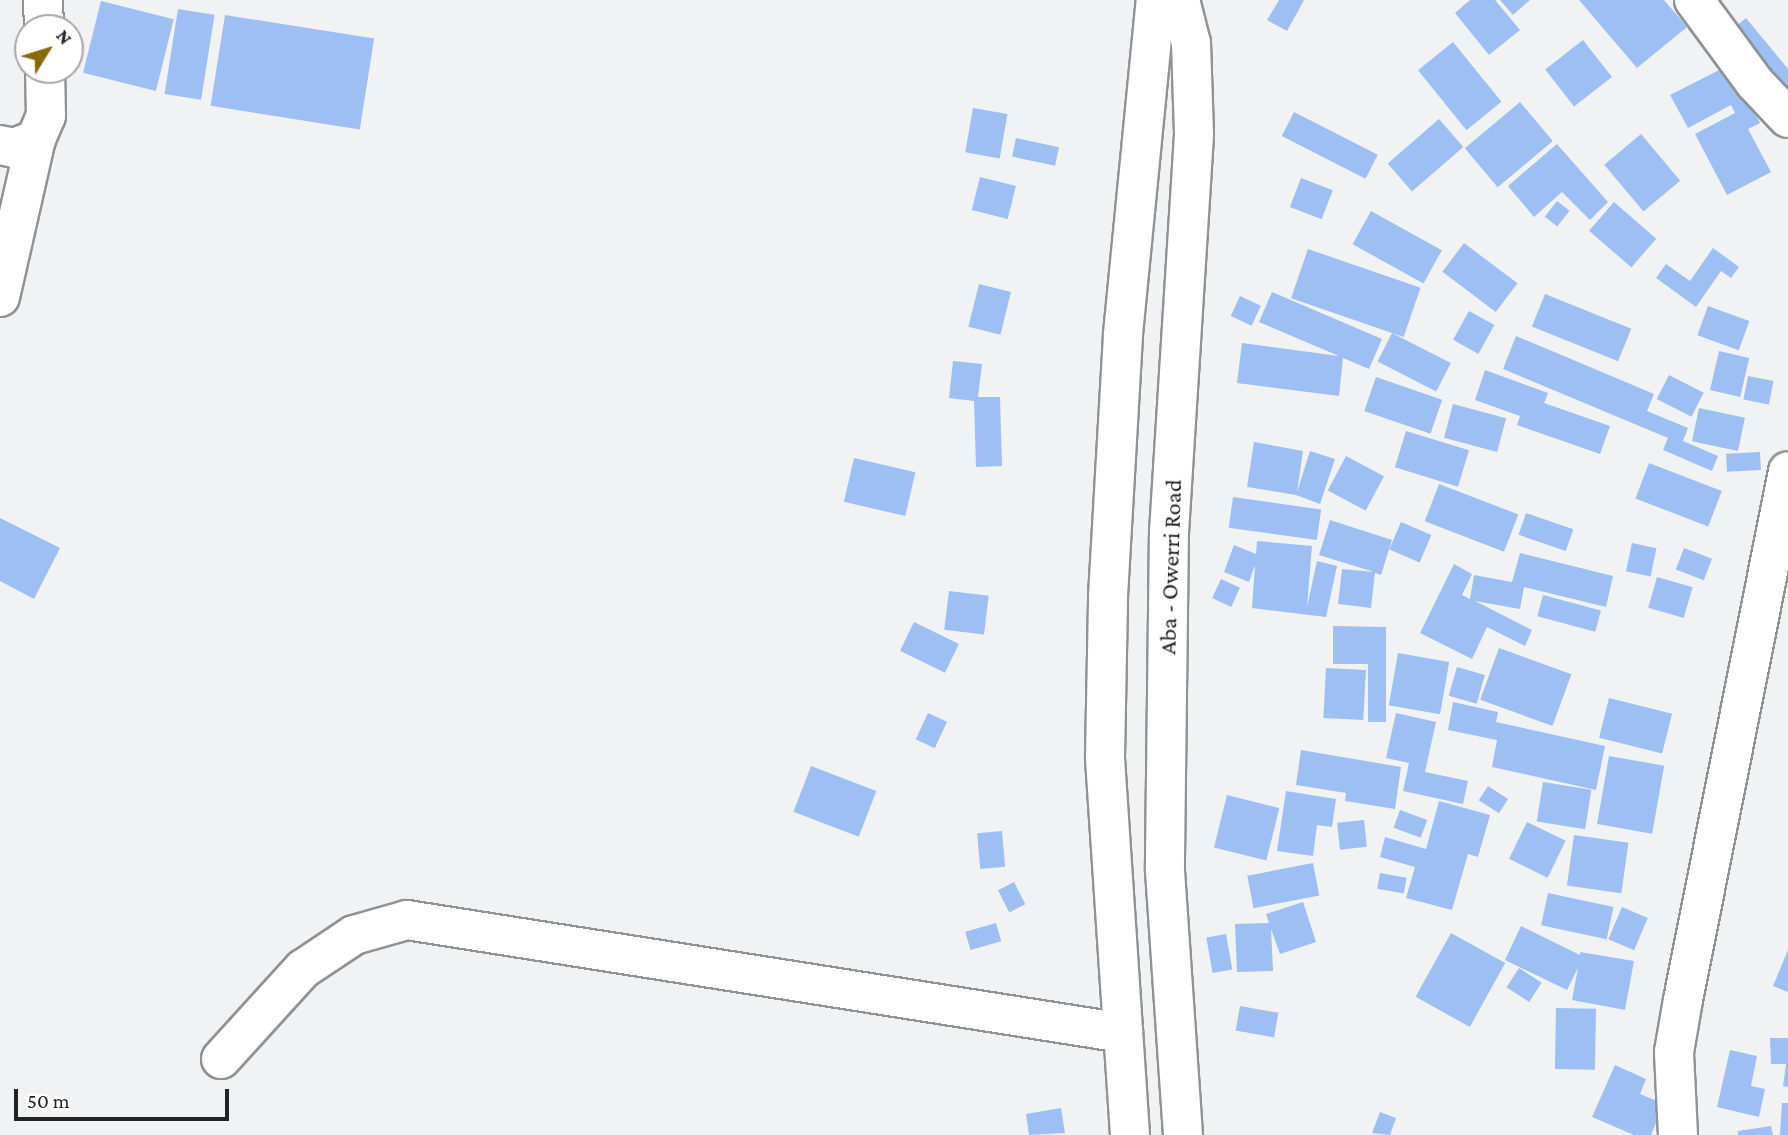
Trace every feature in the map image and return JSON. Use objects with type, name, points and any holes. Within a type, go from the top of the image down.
[{"type":"main road","points":[[1130,1135],[1105,757],[1108,596],[1123,334],[1156,0]]},
{"type":"main road","name":"Aba - Owerri Road","points":[[1180,0],[1191,43],[1194,135],[1168,530],[1165,871],[1183,1135]]},
{"type":"main road","points":[[1694,0],[1755,83],[1788,118]]},
{"type":"main road","points":[[0,297],[18,142],[46,116],[45,84]]},
{"type":"main road","points":[[1678,1135],[1674,1052],[1788,471]]},
{"type":"main road","points":[[221,1059],[303,969],[354,935],[407,920],[1123,1033]]},
{"type":"building","points":[[1279,0],[1304,0],[1287,31],[1267,20]]},
{"type":"building","points":[[1470,0],[1495,0],[1520,30],[1489,55],[1455,13]]},
{"type":"building","points":[[1500,0],[1530,0],[1513,15]]},
{"type":"building","points":[[1579,0],[1664,0],[1687,27],[1637,68]]},
{"type":"building","points":[[101,1],[174,19],[156,91],[84,73]]},
{"type":"building","points":[[178,9],[215,15],[201,100],[165,94]]},
{"type":"building","points":[[225,15],[374,39],[360,129],[211,106]]},
{"type":"building","points":[[1746,18],[1788,69],[1788,117],[1722,38]]},
{"type":"building","points":[[1583,40],[1612,77],[1574,107],[1545,70]]},
{"type":"building","points":[[1453,42],[1501,102],[1466,130],[1418,70]]},
{"type":"building","points":[[1729,65],[1760,123],[1748,129],[1771,172],[1727,195],[1695,134],[1735,113],[1731,105],[1688,128],[1670,95]]},
{"type":"building","points":[[1520,102],[1553,141],[1498,187],[1465,148]]},
{"type":"building","points":[[973,108],[1007,114],[1000,158],[965,152]]},
{"type":"building","points":[[1294,112],[1378,155],[1365,179],[1282,136]]},
{"type":"building","points":[[1439,119],[1463,147],[1412,192],[1388,164]]},
{"type":"building","points":[[1641,134],[1680,181],[1643,212],[1604,165]]},
{"type":"building","points":[[1016,138],[1059,147],[1055,166],[1012,157]]},
{"type":"building","points":[[1557,144],[1608,202],[1590,220],[1562,192],[1534,217],[1508,186]]},
{"type":"building","points":[[980,177],[1016,186],[1008,219],[972,210]]},
{"type":"building","points":[[1301,178],[1333,190],[1322,219],[1290,207]]},
{"type":"building","points":[[1557,201],[1570,211],[1557,227],[1545,217]]},
{"type":"building","points":[[1614,202],[1656,239],[1631,267],[1589,231]]},
{"type":"building","points":[[1371,211],[1442,250],[1423,284],[1353,244]]},
{"type":"building","points":[[1464,243],[1518,283],[1496,312],[1442,272]]},
{"type":"building","points":[[1713,248],[1739,267],[1731,278],[1721,271],[1696,307],[1656,278],[1666,264],[1690,281]]},
{"type":"building","points":[[1308,249],[1421,288],[1404,337],[1291,298]]},
{"type":"building","points":[[979,284],[1011,292],[1000,335],[968,327]]},
{"type":"building","points":[[1272,292],[1382,339],[1369,369],[1343,358],[1339,396],[1237,383],[1242,343],[1339,356],[1259,322]]},
{"type":"building","points":[[1545,294],[1631,329],[1618,361],[1532,326]]},
{"type":"building","points":[[1240,296],[1261,306],[1252,326],[1231,316]]},
{"type":"building","points":[[1708,306],[1749,321],[1739,350],[1697,335]]},
{"type":"building","points":[[1469,311],[1494,325],[1478,354],[1453,340]]},
{"type":"building","points":[[1392,333],[1451,363],[1436,391],[1377,362]]},
{"type":"building","points":[[1516,336],[1654,394],[1647,411],[1688,428],[1683,441],[1718,456],[1712,471],[1663,450],[1668,438],[1503,369]]},
{"type":"building","points":[[1719,351],[1749,358],[1740,397],[1710,390]]},
{"type":"building","points":[[953,361],[982,364],[978,397],[1000,397],[1002,466],[976,467],[974,401],[949,398]]},
{"type":"building","points":[[1485,370],[1548,393],[1544,403],[1610,426],[1600,454],[1517,425],[1520,416],[1475,400]]},
{"type":"building","points":[[1669,375],[1704,393],[1691,417],[1657,399]]},
{"type":"building","points":[[1748,376],[1774,381],[1769,405],[1743,400]]},
{"type":"building","points":[[1376,377],[1442,400],[1430,434],[1364,411]]},
{"type":"building","points":[[1453,404],[1506,418],[1497,452],[1444,438]]},
{"type":"building","points":[[1699,408],[1745,418],[1738,451],[1692,441]]},
{"type":"building","points":[[1406,431],[1469,450],[1458,487],[1395,467]]},
{"type":"building","points":[[1254,442],[1303,451],[1297,492],[1310,451],[1335,459],[1320,504],[1296,495],[1247,487]]},
{"type":"building","points":[[1760,452],[1761,470],[1727,472],[1726,454]]},
{"type":"building","points":[[1346,456],[1384,476],[1366,511],[1328,490]]},
{"type":"building","points":[[854,458],[915,472],[905,516],[844,502]]},
{"type":"building","points":[[1649,463],[1722,491],[1708,526],[1635,498]]},
{"type":"building","points":[[1439,484],[1518,514],[1504,552],[1425,521]]},
{"type":"building","points":[[1233,497],[1321,509],[1317,540],[1229,528]]},
{"type":"building","points":[[1526,513],[1573,529],[1566,551],[1519,535]]},
{"type":"building","points":[[0,518],[60,548],[34,599],[0,581]]},
{"type":"building","points":[[1330,520],[1392,540],[1381,575],[1375,573],[1371,608],[1338,604],[1342,569],[1374,572],[1319,555]]},
{"type":"building","points":[[1401,522],[1431,535],[1420,563],[1389,550]]},
{"type":"building","points":[[1257,541],[1312,546],[1307,607],[1317,561],[1337,566],[1326,617],[1252,608],[1255,565],[1249,582],[1224,572],[1234,545],[1256,554]]},
{"type":"building","points":[[1632,543],[1656,548],[1650,577],[1626,571]]},
{"type":"building","points":[[1684,548],[1712,559],[1704,580],[1676,569]]},
{"type":"building","points":[[1520,553],[1613,576],[1606,607],[1524,587],[1520,609],[1475,601],[1532,630],[1525,646],[1487,627],[1472,659],[1420,633],[1454,564],[1472,574],[1462,595],[1470,599],[1474,575],[1512,582]]},
{"type":"building","points":[[1657,577],[1693,587],[1684,618],[1648,608]]},
{"type":"building","points":[[1221,579],[1240,588],[1231,607],[1212,598]]},
{"type":"building","points":[[949,591],[989,596],[984,635],[944,630]]},
{"type":"building","points":[[1543,595],[1601,611],[1595,632],[1537,616]]},
{"type":"building","points":[[914,622],[959,644],[945,673],[900,651]]},
{"type":"building","points":[[1333,626],[1386,627],[1386,722],[1368,722],[1368,664],[1333,664]]},
{"type":"building","points":[[1499,648],[1571,674],[1553,726],[1480,700]]},
{"type":"building","points":[[1398,653],[1449,662],[1440,714],[1389,705]]},
{"type":"building","points":[[1457,667],[1485,675],[1477,704],[1449,696]]},
{"type":"building","points":[[1326,668],[1366,670],[1363,720],[1323,718]]},
{"type":"building","points":[[1609,698],[1672,714],[1662,754],[1599,738]]},
{"type":"building","points":[[1453,702],[1498,712],[1496,722],[1605,746],[1596,790],[1492,767],[1497,740],[1448,730]]},
{"type":"building","points":[[928,713],[947,722],[935,748],[916,739]]},
{"type":"building","points":[[1396,713],[1436,722],[1425,772],[1468,781],[1463,804],[1403,791],[1409,763],[1386,758]]},
{"type":"building","points":[[1301,750],[1401,767],[1395,809],[1345,801],[1346,793],[1296,785]]},
{"type":"building","points":[[1609,756],[1664,766],[1652,834],[1597,824]]},
{"type":"building","points":[[811,766],[876,791],[859,837],[793,812]]},
{"type":"building","points":[[1543,782],[1591,790],[1585,829],[1537,822]]},
{"type":"building","points":[[1488,786],[1508,799],[1499,813],[1479,800]]},
{"type":"building","points":[[1286,791],[1336,799],[1332,827],[1317,825],[1313,856],[1277,851]]},
{"type":"building","points":[[1227,795],[1279,808],[1266,860],[1214,847]]},
{"type":"building","points":[[1439,801],[1490,815],[1478,857],[1468,854],[1452,910],[1406,898],[1415,867],[1380,857],[1385,837],[1426,849]]},
{"type":"building","points":[[1400,810],[1427,820],[1421,838],[1394,828]]},
{"type":"building","points":[[1364,820],[1367,847],[1340,850],[1337,823]]},
{"type":"building","points":[[1527,822],[1566,841],[1548,878],[1509,859]]},
{"type":"building","points":[[1002,831],[1005,867],[980,869],[977,833]]},
{"type":"building","points":[[1574,835],[1628,843],[1621,893],[1567,886]]},
{"type":"building","points":[[1313,863],[1319,895],[1254,908],[1247,876]]},
{"type":"building","points":[[1380,873],[1407,878],[1404,893],[1377,889]]},
{"type":"building","points":[[1014,882],[1025,904],[1009,912],[998,890]]},
{"type":"building","points":[[1548,893],[1614,907],[1607,939],[1541,925]]},
{"type":"building","points":[[1303,902],[1316,942],[1280,954],[1271,929],[1273,971],[1237,972],[1235,924],[1269,923],[1266,914]]},
{"type":"building","points":[[1622,907],[1648,918],[1634,950],[1608,939]]},
{"type":"building","points":[[996,923],[1001,941],[970,950],[965,932]]},
{"type":"building","points":[[1521,926],[1580,955],[1580,952],[1634,961],[1625,1010],[1572,1000],[1578,968],[1567,990],[1505,960]]},
{"type":"building","points":[[1451,933],[1505,963],[1470,1027],[1416,997]]},
{"type":"building","points":[[1226,934],[1232,969],[1213,973],[1206,937]]},
{"type":"building","points":[[1788,950],[1788,992],[1773,986]]},
{"type":"building","points":[[1519,968],[1542,983],[1529,1002],[1506,987]]},
{"type":"building","points":[[1240,1006],[1278,1013],[1274,1037],[1236,1031]]},
{"type":"building","points":[[1556,1008],[1596,1009],[1595,1070],[1555,1069]]},
{"type":"building","points":[[1770,1038],[1788,1038],[1788,1087],[1783,1086],[1786,1064],[1771,1064]]},
{"type":"building","points":[[1730,1050],[1757,1056],[1751,1086],[1765,1089],[1759,1117],[1717,1107]]},
{"type":"building","points":[[1615,1065],[1646,1079],[1640,1094],[1664,1104],[1651,1135],[1634,1135],[1592,1117]]},
{"type":"building","points":[[1782,1103],[1788,1103],[1788,1135],[1780,1135]]},
{"type":"building","points":[[1061,1108],[1065,1133],[1029,1135],[1026,1114]]},
{"type":"building","points":[[1380,1112],[1396,1118],[1390,1135],[1372,1133]]},
{"type":"building","points":[[1771,1126],[1773,1135],[1738,1135],[1738,1131]]}]
